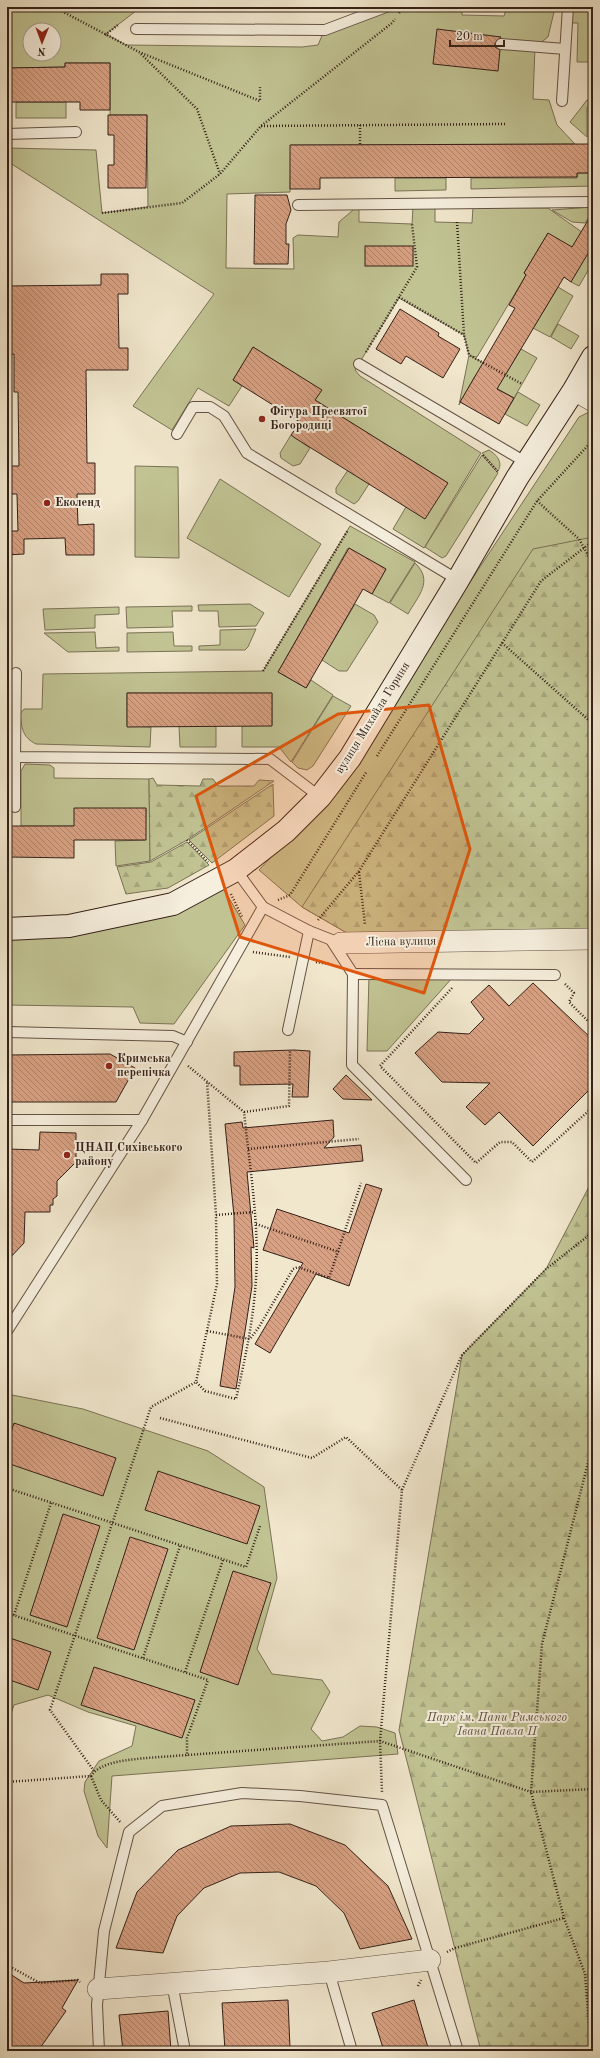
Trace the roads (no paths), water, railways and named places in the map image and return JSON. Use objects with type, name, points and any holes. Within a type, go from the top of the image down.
[{"type":"street","name":"вулиця Михайла Гориня","points":[[7,929],[69,926],[173,904],[232,878],[286,831],[320,797],[350,758],[527,463],[593,358]]},
{"type":"street","points":[[574,390],[593,401]]},
{"type":"street","name":"Лісна вулиця","points":[[336,942],[366,943],[593,939]]},
{"type":"street","points":[[98,1989],[329,1972],[430,1960]]},
{"type":"lane","points":[[136,29],[325,30],[386,7]]},
{"type":"lane","points":[[562,101],[568,7]]},
{"type":"lane","points":[[501,44],[565,49]]},
{"type":"lane","points":[[7,134],[76,132]]},
{"type":"lane","points":[[298,204],[593,202]]},
{"type":"lane","points":[[359,364],[527,463]]},
{"type":"lane","points":[[177,434],[193,407],[210,407],[224,416],[247,453],[458,580]]},
{"type":"lane","points":[[15,807],[16,673]]},
{"type":"lane","points":[[15,757],[270,759],[320,797]]},
{"type":"lane","name":"Лісна вулиця","points":[[232,878],[263,907],[309,931],[336,942]]},
{"type":"lane","points":[[7,1331],[142,1120],[263,907]]},
{"type":"lane","points":[[288,1030],[309,931]]},
{"type":"lane","points":[[336,942],[353,974],[352,1065],[466,1180]]},
{"type":"lane","points":[[353,974],[555,975]]},
{"type":"lane","points":[[7,1032],[173,1036],[187,1042]]},
{"type":"lane","points":[[7,1120],[142,1120]]},
{"type":"lane","points":[[99,2051],[97,2005],[104,1931],[129,1832],[162,1806],[242,1793],[300,1796],[382,1805],[458,2051]]},
{"type":"lane","points":[[329,1972],[352,2051]]},
{"type":"lane","points":[[172,1983],[185,2051]]},
{"type":"place","name":"Фігура Пресвятої Богородиці","points":[[262,419]]},
{"type":"place","name":"Еколенд","points":[[47,503]]},
{"type":"place","name":"Кримська перепічка","points":[[109,1066]]},
{"type":"place","name":"ЦНАП Сихівського району","points":[[67,1155]]},
{"type":"park label","name":"Парк ім. Папи Римського Івана Павла ІІ","points":[[497,1725]]}]
